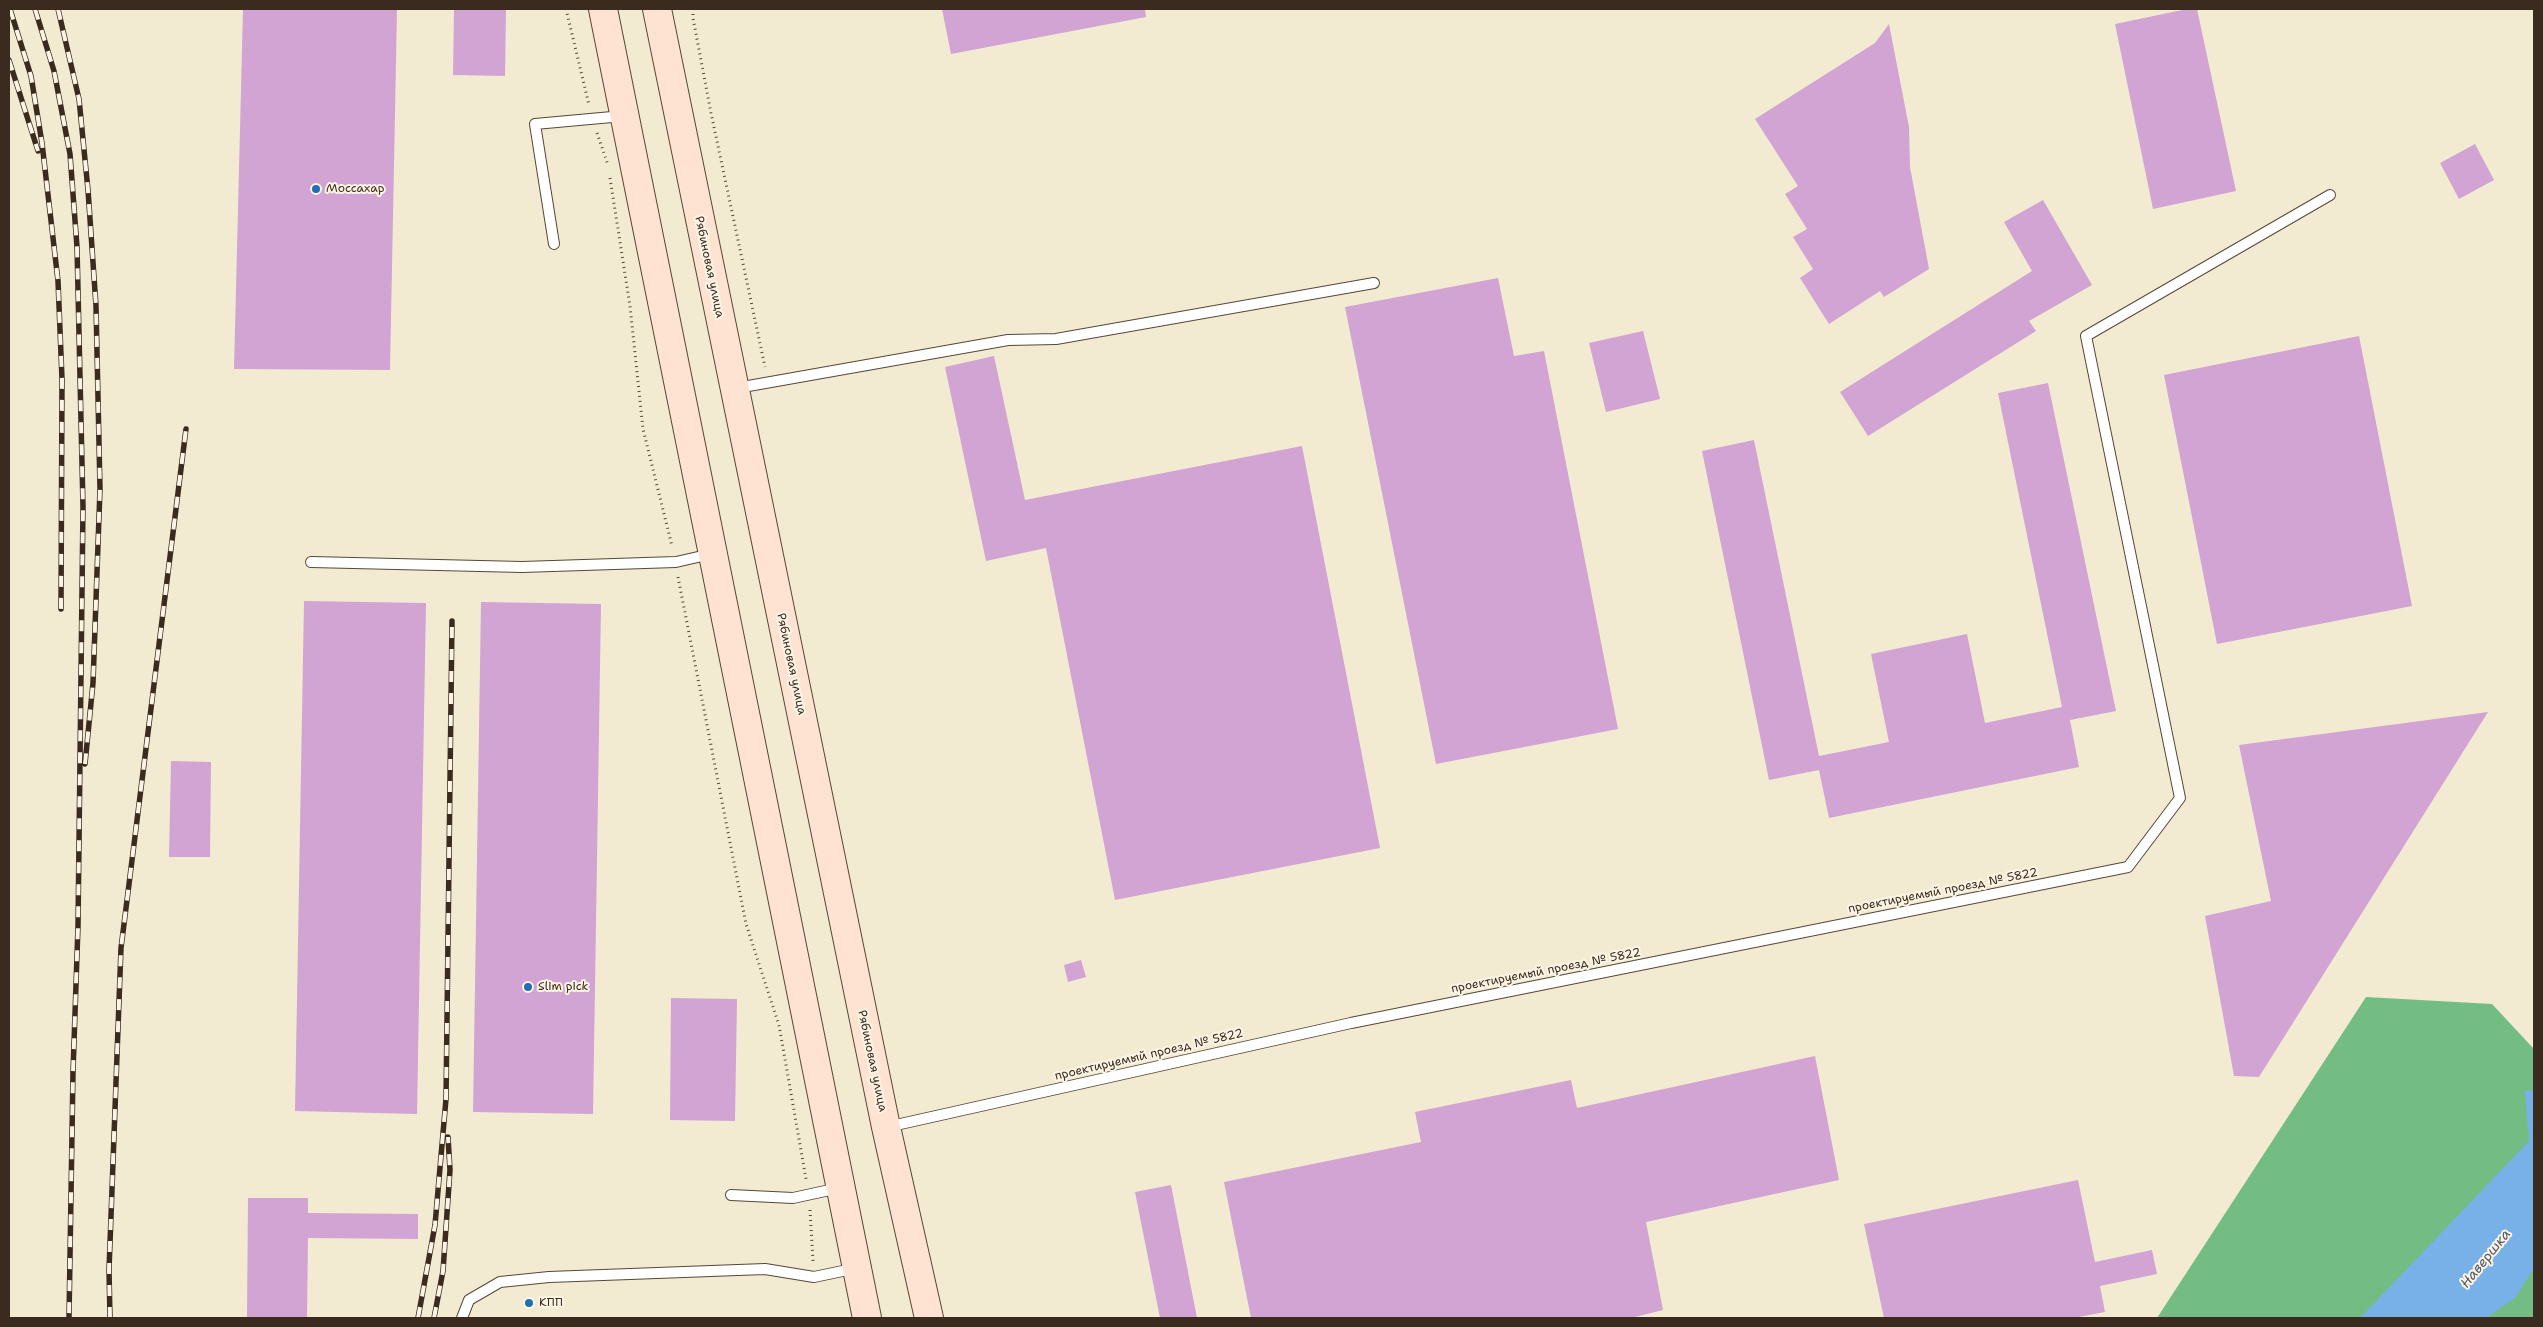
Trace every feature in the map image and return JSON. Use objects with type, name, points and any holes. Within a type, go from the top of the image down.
[{"type":"main road","points":[[603,9],[857,1268],[864,1315]]},
{"type":"main road","name":"Рябиновая улица","points":[[657,9],[886,1127],[929,1318]]},
{"type":"lane","points":[[554,244],[535,124],[592,120],[624,115]]},
{"type":"lane","name":"проектируемый проезд № 5822","points":[[886,1127],[1351,1022],[2128,867],[2180,798],[2086,336],[2330,195]]},
{"type":"lane","points":[[734,388],[1008,340],[1056,339],[1374,283]]},
{"type":"lane","points":[[311,562],[522,567],[676,562],[712,554]]},
{"type":"lane","points":[[731,1195],[793,1198],[840,1188]]},
{"type":"lane","points":[[462,1318],[469,1300],[500,1282],[549,1277],[765,1269],[814,1277],[857,1268]]},
{"type":"path","points":[[566,9],[592,120],[608,167]]},
{"type":"path","points":[[694,9],[693,18],[711,113],[768,383]]},
{"type":"path","points":[[610,176],[630,306],[642,428],[676,562],[746,924],[779,1025],[809,1195],[814,1277]]},
{"type":"green space","points":[[2366,997],[2492,1004],[2534,1049],[2534,1318],[2157,1318]]},
{"type":"water","name":"Навершка","points":[[2525,1090],[2534,1091],[2534,1268],[2515,1298],[2486,1318],[2360,1318],[2529,1141]]},
{"type":"building","name":"Моссахар","points":[[243,9],[397,9],[390,370],[234,369]]},
{"type":"building","points":[[454,9],[506,9],[505,76],[453,75]]},
{"type":"building","points":[[942,9],[1145,9],[1146,17],[951,54]]},
{"type":"building","points":[[2187,9],[2197,9],[2236,191],[2153,209],[2115,24]]},
{"type":"building","points":[[1889,24],[1909,127],[1910,167],[1929,269],[1884,297],[1880,291],[1829,324],[1800,278],[1813,269],[1793,237],[1807,229],[1785,194],[1798,186],[1755,119],[1875,43]]},
{"type":"building","points":[[2475,144],[2494,180],[2459,199],[2440,163]]},
{"type":"building","points":[[2043,200],[2092,285],[2029,321],[2036,331],[1868,436],[1840,392],[2032,271],[2004,222]]},
{"type":"building","points":[[1498,278],[1514,356],[1544,351],[1618,729],[1436,764],[1345,307]]},
{"type":"building","points":[[1643,331],[1660,399],[1606,412],[1589,343]]},
{"type":"building","points":[[2359,336],[2412,606],[2217,644],[2164,375]]},
{"type":"building","points":[[994,356],[1025,500],[1302,446],[1380,848],[1115,900],[1046,548],[986,561],[945,367]]},
{"type":"building","points":[[2048,383],[2116,711],[2070,720],[2079,767],[1829,818],[1819,770],[1769,780],[1702,451],[1754,440],[1819,756],[1889,742],[1871,654],[1967,634],[1985,723],[2062,707],[1998,393]]},
{"type":"building","points":[[304,601],[426,603],[417,1114],[295,1111]]},
{"type":"building","points":[[481,602],[601,604],[593,1114],[473,1112]]},
{"type":"building","points":[[2488,712],[2259,1077],[2234,1076],[2205,916],[2271,901],[2239,745]]},
{"type":"building","points":[[171,761],[211,762],[210,857],[169,857]]},
{"type":"building","points":[[1081,960],[1086,977],[1068,982],[1064,965]]},
{"type":"building","points":[[671,998],[737,999],[735,1121],[670,1120]]},
{"type":"building","points":[[1815,1056],[1839,1180],[1646,1222],[1663,1310],[1631,1318],[1251,1318],[1224,1182],[1421,1142],[1415,1112],[1571,1080],[1577,1108]]},
{"type":"building","points":[[2078,1180],[2095,1262],[2152,1250],[2157,1274],[2100,1286],[2105,1312],[2073,1318],[1884,1318],[1864,1224]]},
{"type":"building","points":[[1171,1185],[1197,1318],[1160,1318],[1135,1192]]},
{"type":"building","points":[[248,1198],[308,1198],[308,1213],[418,1214],[418,1239],[308,1238],[307,1318],[247,1318]]},
{"type":"railway","points":[[10,9],[31,76],[42,143],[58,281],[62,379],[61,609]]},
{"type":"railway","points":[[35,9],[54,71],[70,154],[77,247],[83,507],[78,926],[73,1072],[69,1318]]},
{"type":"railway","points":[[58,9],[79,99],[88,190],[96,306],[100,489],[93,683],[85,764]]},
{"type":"railway","points":[[9,60],[38,151]]},
{"type":"railway","points":[[110,1318],[109,1270],[121,948],[186,429]]},
{"type":"railway","points":[[418,1318],[435,1225],[446,1099],[452,621]]},
{"type":"railway","points":[[434,1318],[443,1271],[450,1170],[448,1137]]},
{"type":"place","name":"Моссахар","points":[[316,189]]},
{"type":"place","name":"Slim pick","points":[[528,987]]},
{"type":"place","name":"КПП","points":[[529,1303]]}]
